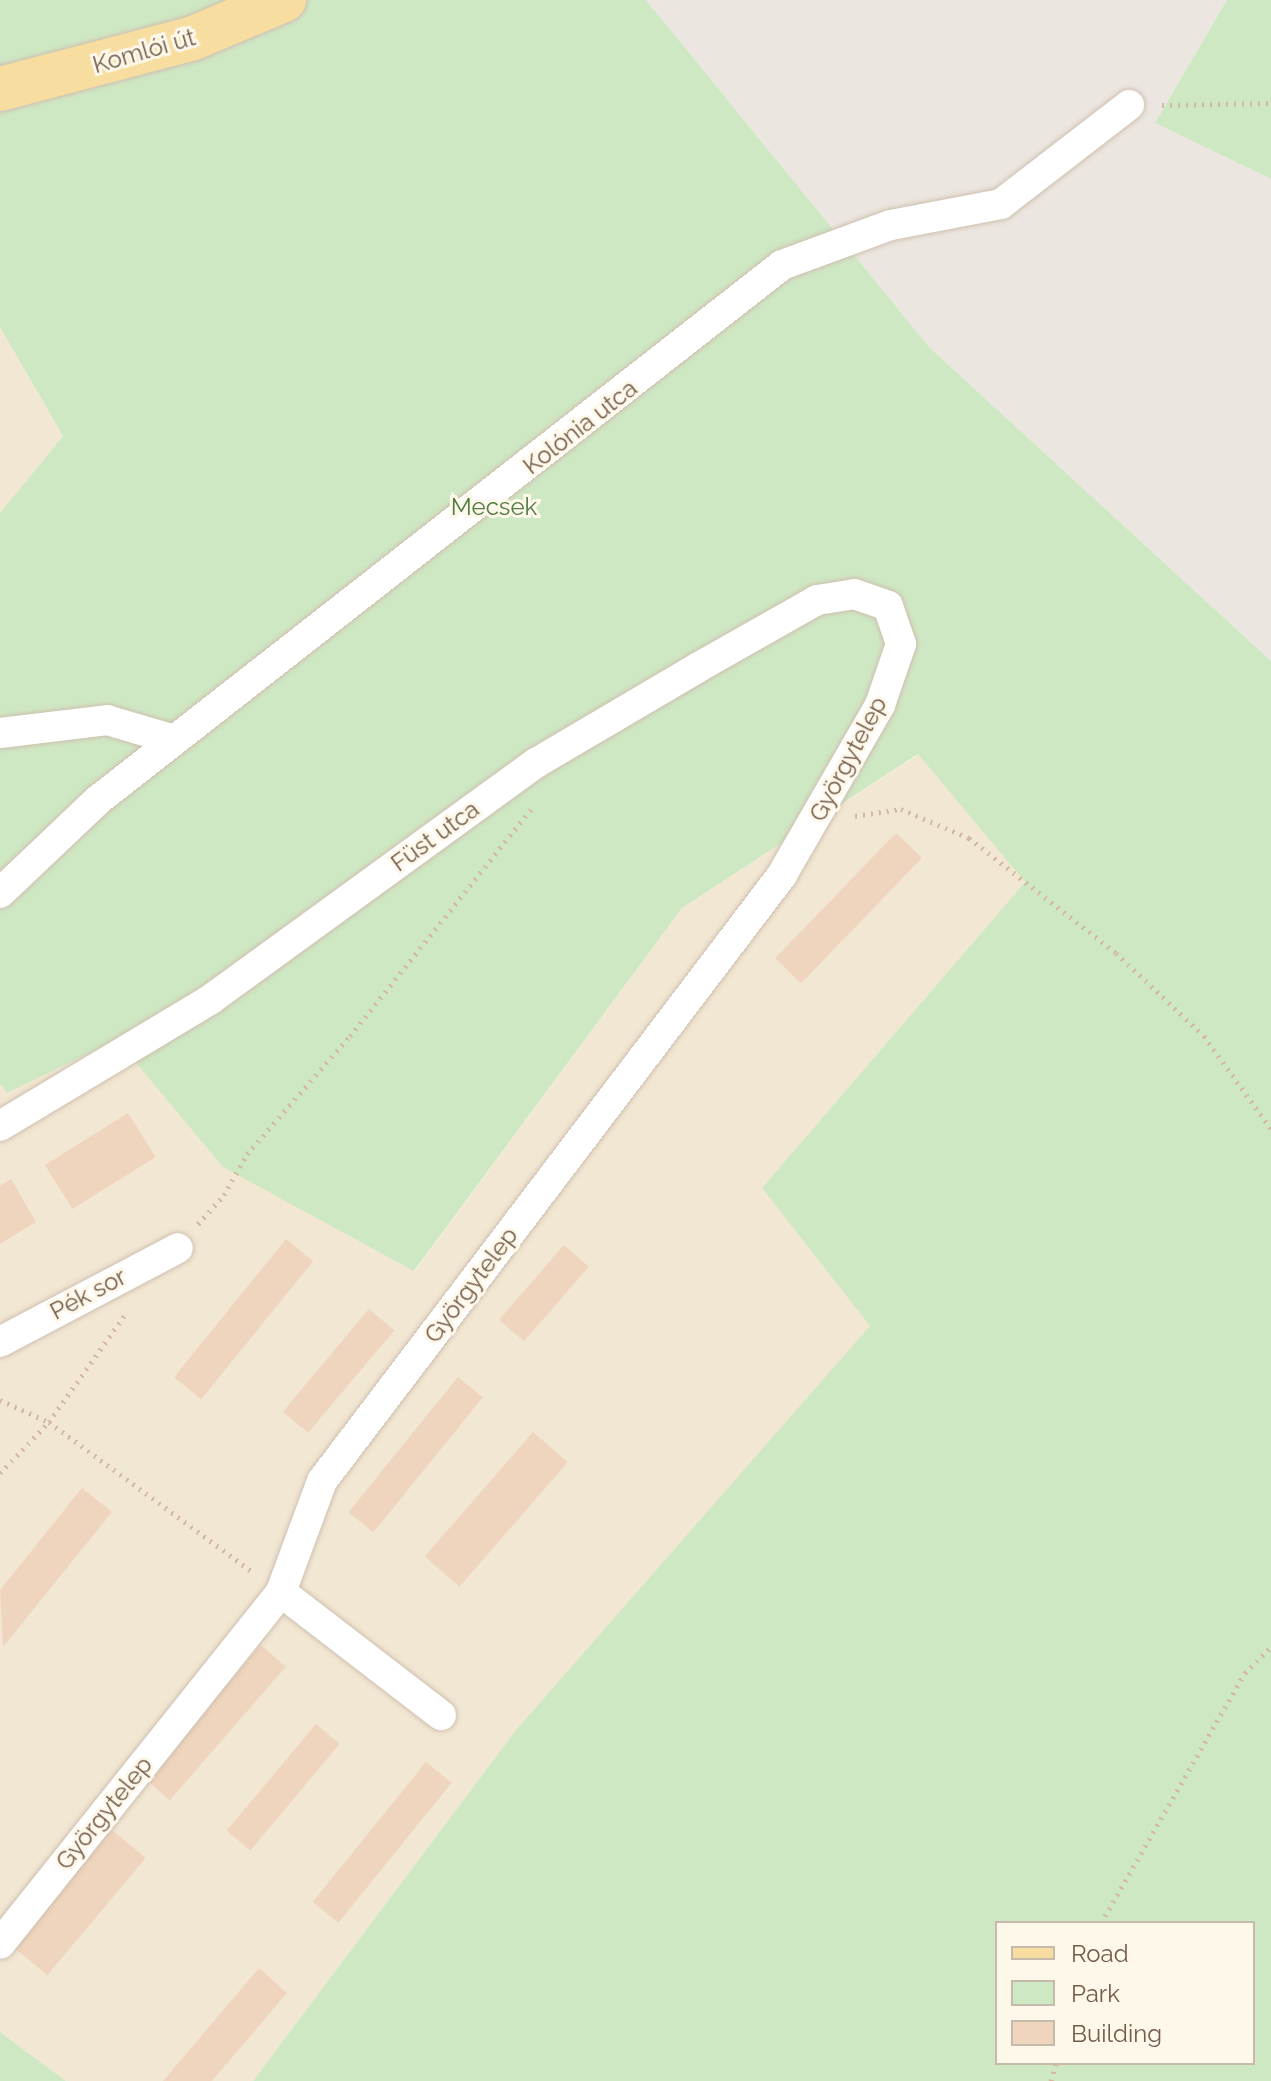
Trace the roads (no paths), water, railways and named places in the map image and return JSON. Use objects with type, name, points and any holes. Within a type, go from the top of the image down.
[{"type":"main road","name":"Komlói út","points":[[0,89],[191,39],[284,0]]},
{"type":"street","name":"Kolónia utca","points":[[0,893],[98,800],[782,265],[891,225],[1001,204],[1129,105]]},
{"type":"street","name":"Füst utca","points":[[0,1126],[211,999],[550,755],[817,600],[854,594],[888,606]]},
{"type":"street","name":"Györgytelep","points":[[0,1944],[281,1592],[322,1481],[802,843],[880,705],[901,644],[888,606]]},
{"type":"street","points":[[0,733],[107,720],[174,740]]},
{"type":"street","name":"Pék sor","points":[[0,1342],[178,1248]]},
{"type":"street","points":[[281,1592],[441,1715]]},
{"type":"park label","name":"Mecsek","points":[[494,507]]}]
